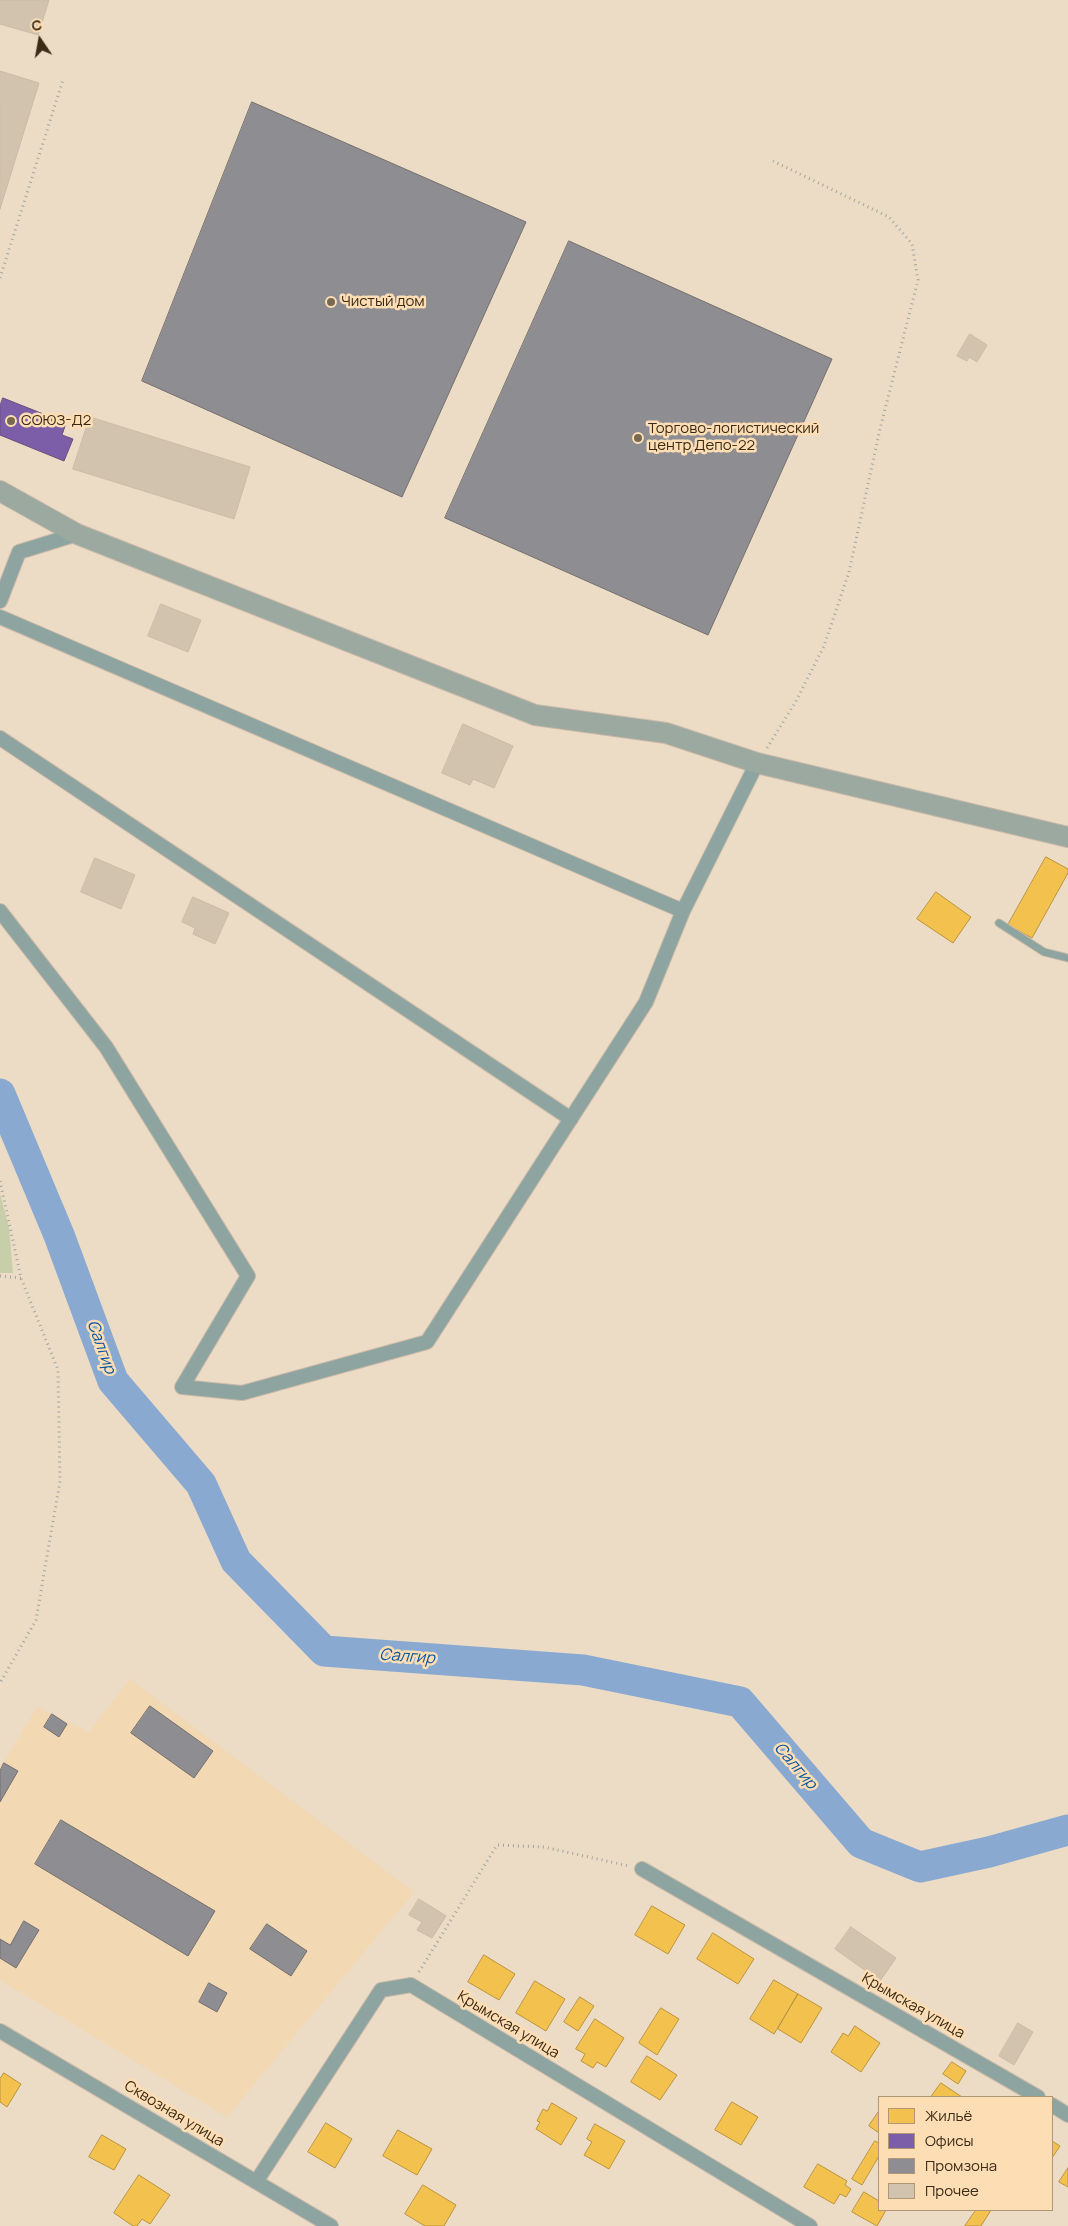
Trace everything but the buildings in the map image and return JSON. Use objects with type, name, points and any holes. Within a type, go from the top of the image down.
[{"type":"street","points":[[0,491],[77,534],[535,715],[666,732],[757,763],[1068,837]]},
{"type":"street","points":[[0,601],[19,552],[77,534]]},
{"type":"street","points":[[0,616],[684,911]]},
{"type":"street","points":[[0,738],[571,1119]]},
{"type":"street","points":[[0,911],[106,1047],[248,1276],[182,1387],[242,1393],[428,1342],[646,1002],[684,911],[757,763]]},
{"type":"street","name":"Крымская улица","points":[[642,1869],[1036,2096]]},
{"type":"street","points":[[256,2182],[382,1990],[411,1985]]},
{"type":"street","name":"Крымская улица","points":[[411,1985],[810,2226]]},
{"type":"street","name":"Сквозная улица","points":[[0,2031],[331,2226]]},
{"type":"street","points":[[1053,2106],[1068,2114]]},
{"type":"lane","points":[[998,923],[1044,952],[1068,958]]},
{"type":"path","points":[[0,278],[62,80]]},
{"type":"path","points":[[757,763],[795,703],[824,646],[843,590],[849,572],[880,429],[918,280],[912,244],[889,217],[773,161]]},
{"type":"path","points":[[0,1181],[22,1278],[58,1370],[60,1480],[36,1620],[0,1683]]},
{"type":"path","points":[[0,1276],[22,1278]]},
{"type":"path","points":[[411,1985],[497,1845],[544,1847],[642,1869]]},
{"type":"shaded area","points":[[130,1679],[414,1892],[227,2117],[0,1980],[0,1768],[37,1707],[89,1732]]},
{"type":"green space","points":[[0,1194],[9,1228],[13,1273],[0,1273]]},
{"type":"waterway","name":"Салгир","points":[[0,1094],[59,1235],[113,1381],[201,1484],[236,1561],[324,1651],[583,1670],[740,1702],[861,1843],[920,1867],[989,1852],[1068,1830]]},
{"type":"place","name":"Чистый дом","points":[[331,302]]},
{"type":"place","name":"СОЮЗ-Д2","points":[[11,421]]},
{"type":"place","name":"Торгово-логистический центр Депо-22","points":[[638,438]]}]
